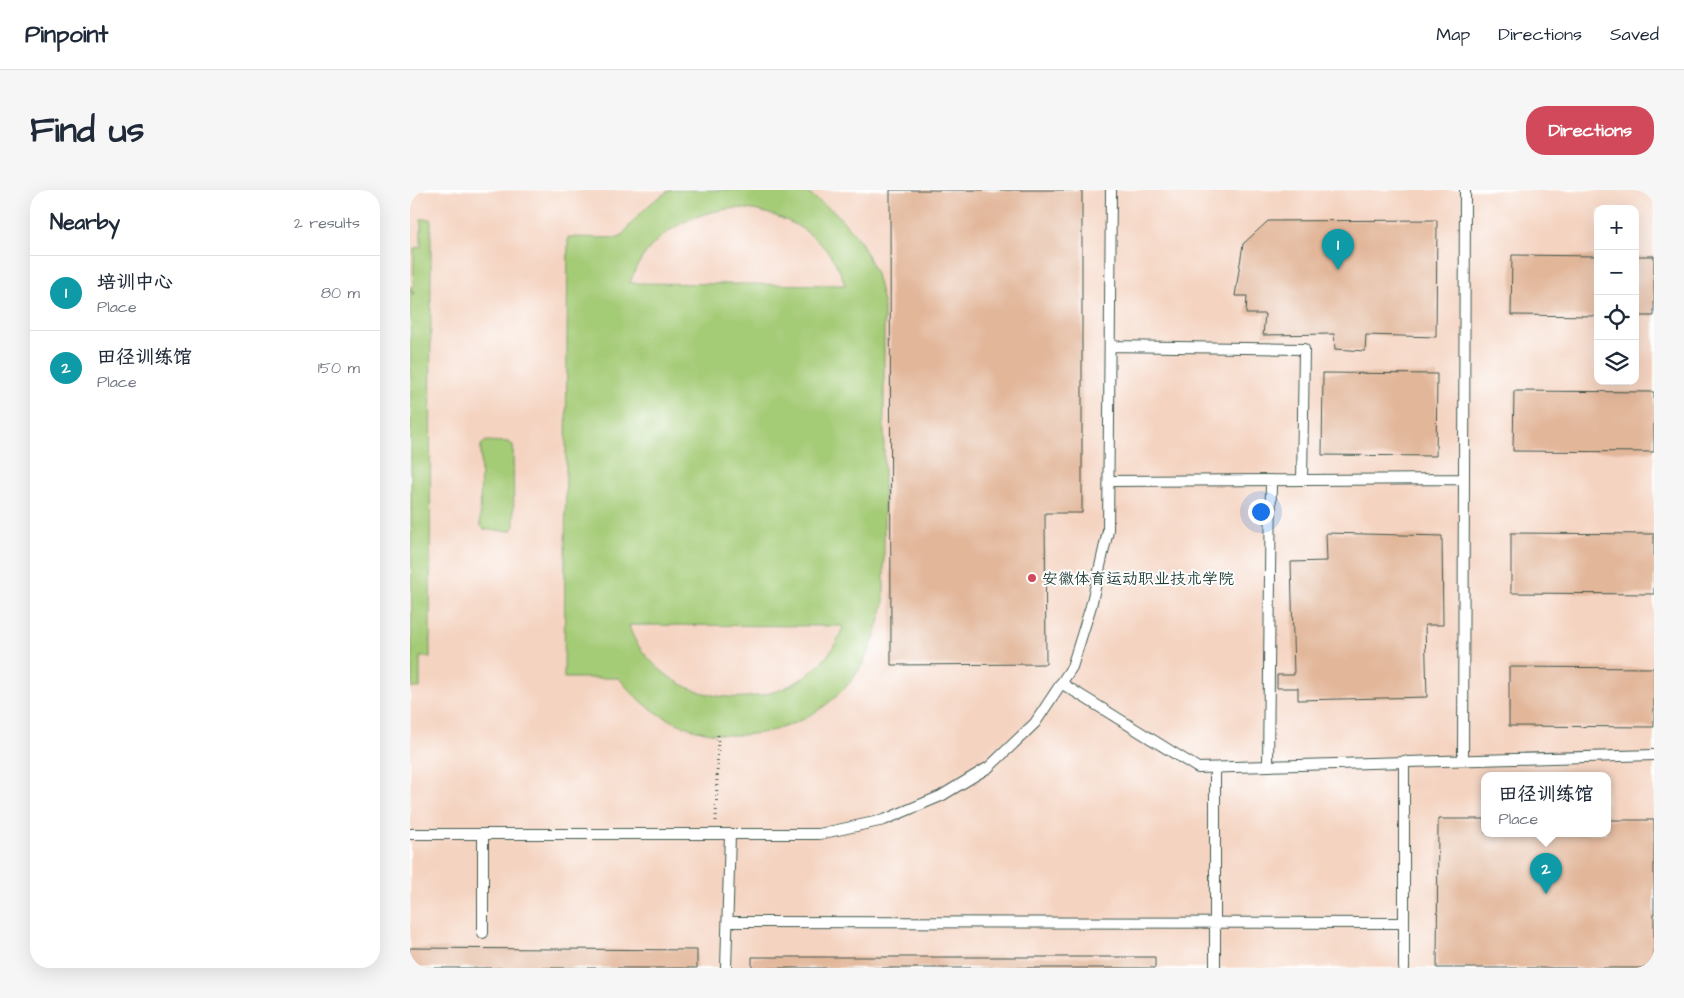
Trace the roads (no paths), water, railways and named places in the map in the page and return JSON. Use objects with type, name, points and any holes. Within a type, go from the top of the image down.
[{"type":"lane","points":[[410,834],[819,834],[884,820],[941,796],[989,767],[1034,723],[1072,667],[1091,606],[1108,531],[1111,190]]},
{"type":"lane","points":[[1463,760],[1466,190]]},
{"type":"lane","points":[[1110,346],[1304,348],[1302,480]]},
{"type":"lane","points":[[1109,481],[1464,479]]},
{"type":"lane","points":[[1268,766],[1271,480]]},
{"type":"lane","points":[[1061,683],[1198,768],[1654,755]]},
{"type":"lane","points":[[1404,761],[1404,968]]},
{"type":"lane","points":[[1215,768],[1215,968]]},
{"type":"lane","points":[[483,834],[483,933]]},
{"type":"lane","points":[[726,968],[730,834]]},
{"type":"lane","points":[[728,922],[1404,923]]},
{"type":"place","name":"培训中心","points":[[1338,270]]},
{"type":"place","name":"安徽体育运动职业技术学院","points":[[1032,578]]},
{"type":"place","name":"田径训练馆","points":[[1546,894]]}]
